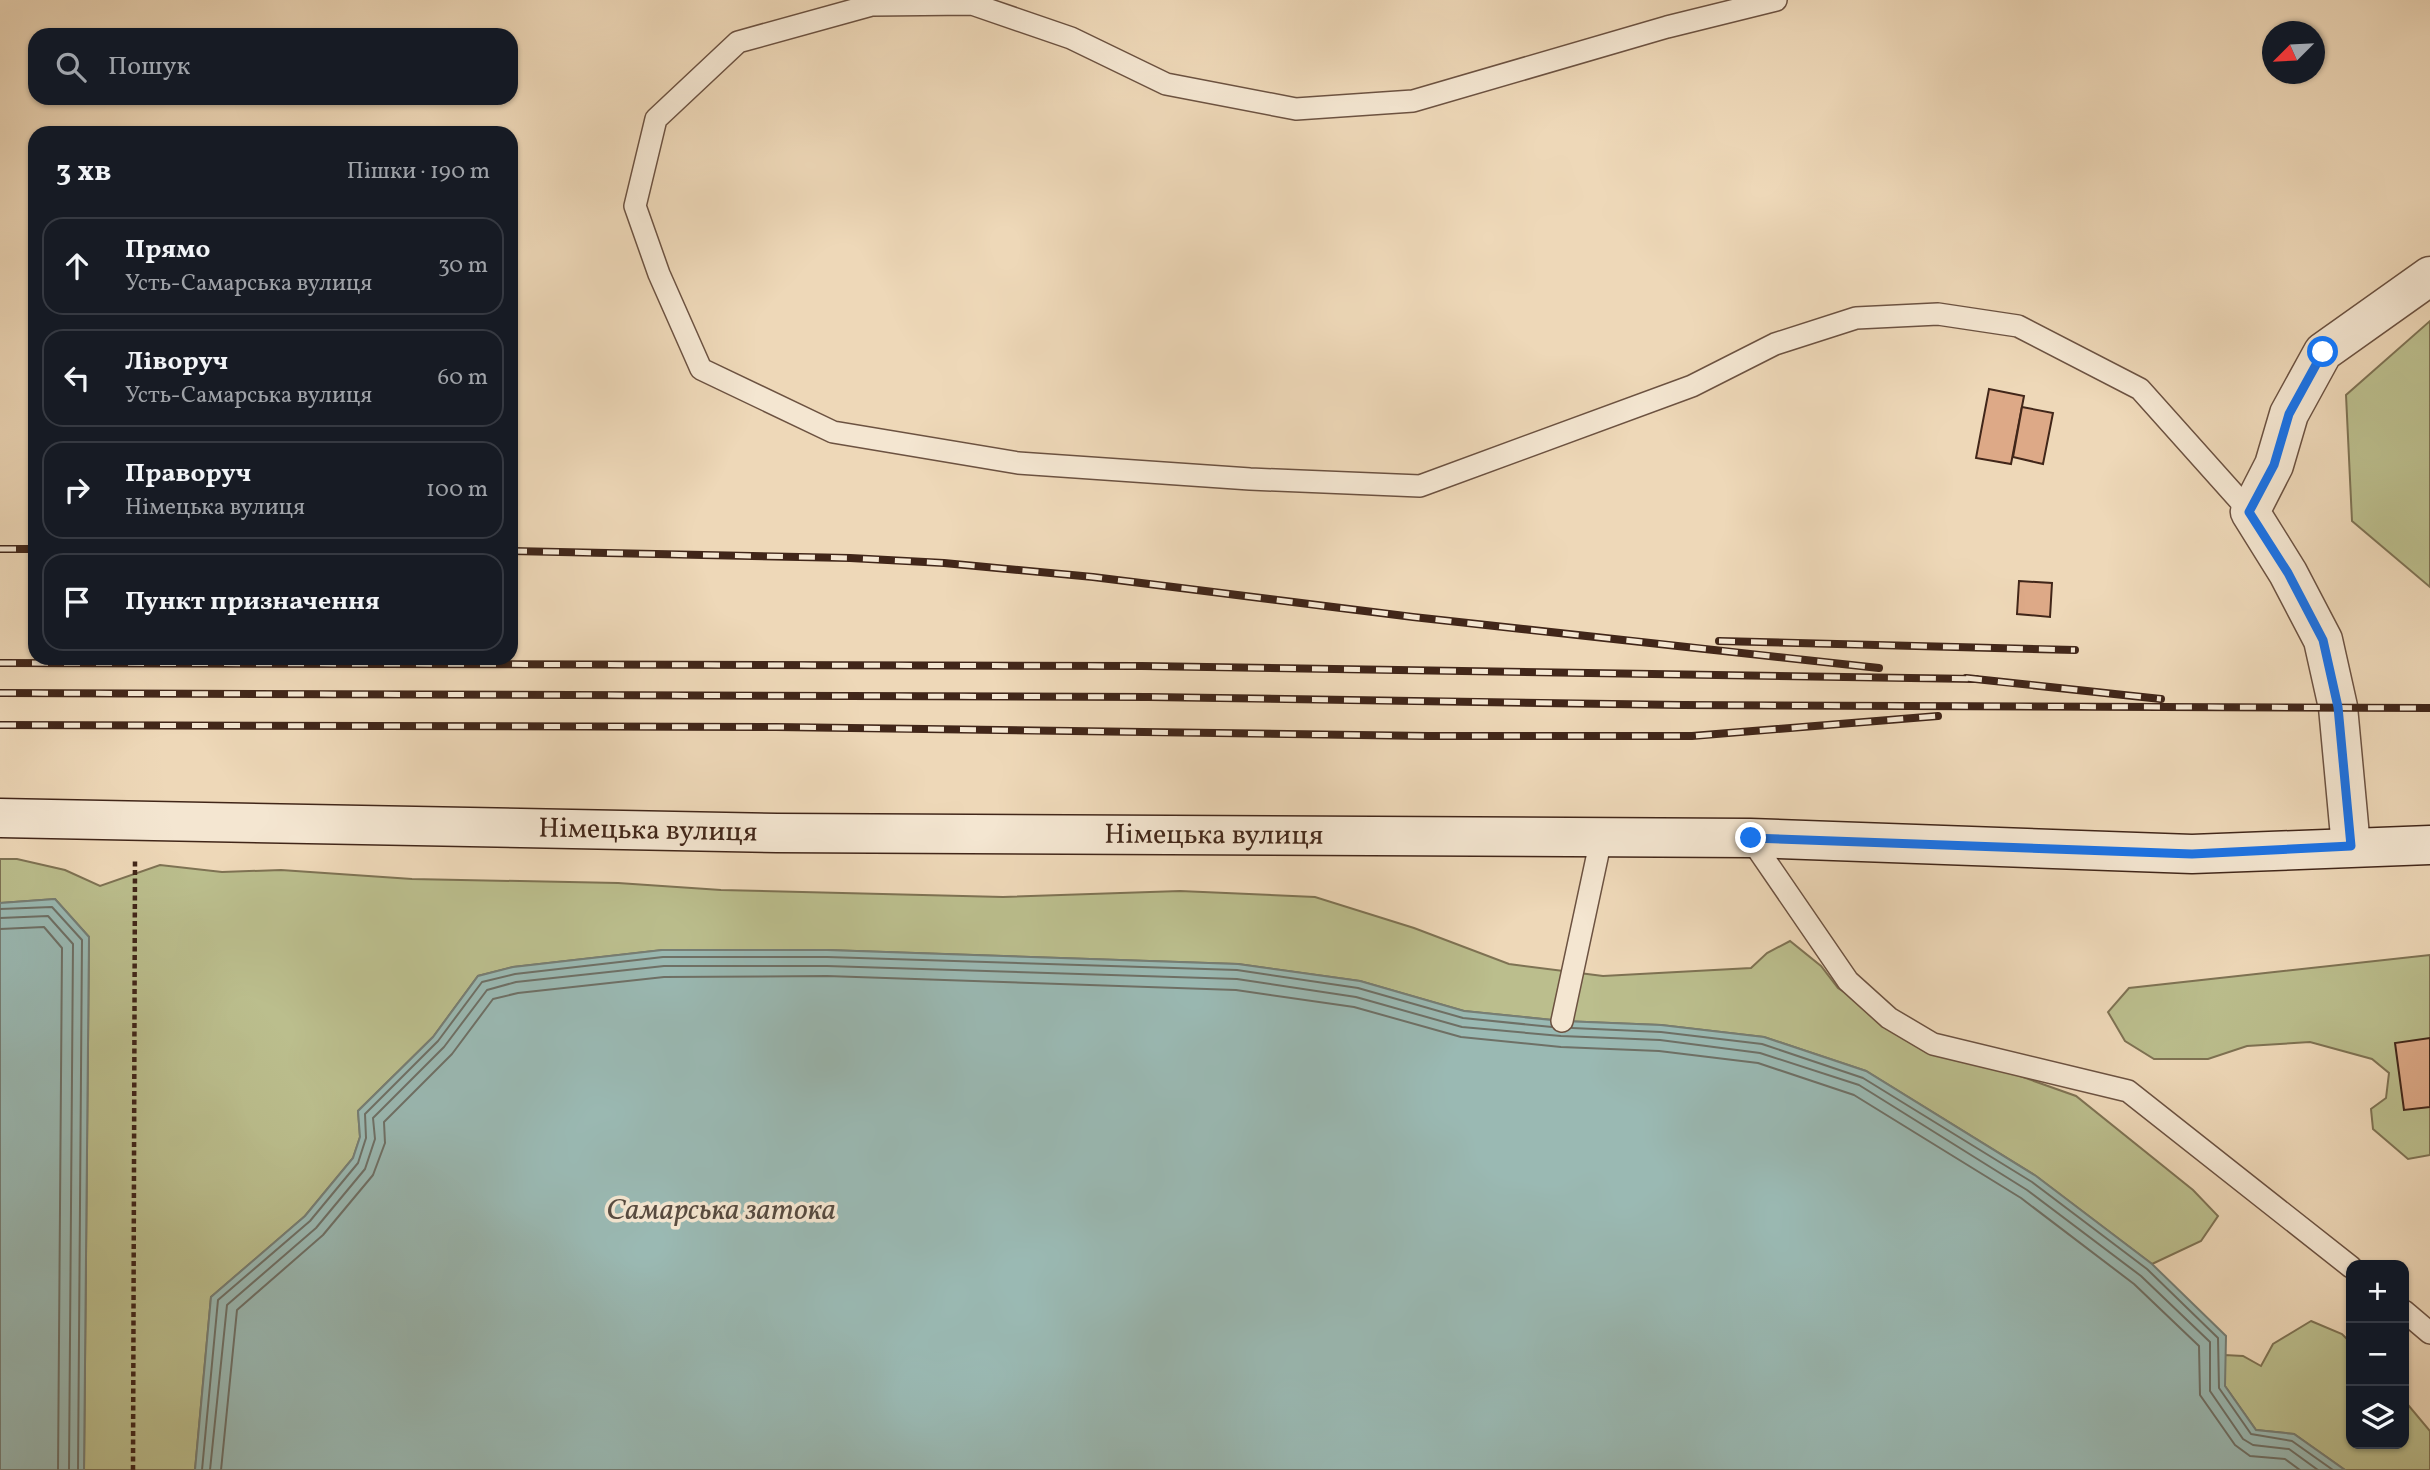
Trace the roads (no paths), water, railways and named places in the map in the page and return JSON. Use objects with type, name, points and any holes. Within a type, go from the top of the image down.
[{"type":"main road","points":[[2351,846],[2338,707],[2323,640],[2288,573],[2249,512],[2274,465],[2289,414],[2323,352],[2430,276]]},
{"type":"main road","name":"Німецька вулиця","points":[[0,818],[763,832],[1751,838],[2192,854],[2430,845]]},
{"type":"lane","points":[[1776,0],[1667,27],[1413,101],[1296,109],[1166,84],[1071,38],[972,5],[872,5],[738,42],[656,119],[635,205],[659,274],[701,369],[833,432],[1018,463],[1250,479],[1420,486],[1692,386],[1775,344],[1856,318],[1938,314],[2018,326],[2140,389],[2249,512]]},
{"type":"lane","points":[[1751,838],[1848,981],[1889,1018],[1933,1044],[2128,1091],[2346,1263]]},
{"type":"lane","points":[[1562,1021],[1601,839]]},
{"type":"lane","points":[[2409,1315],[2430,1332]]},
{"type":"water","points":[[55,899],[89,937],[84,1470],[0,1470],[0,903]]},
{"type":"water","name":"Самарська затока","points":[[662,950],[827,950],[1238,964],[1360,981],[1464,1011],[1562,1021],[1661,1025],[1764,1037],[1866,1071],[2036,1176],[2152,1264],[2226,1336],[2225,1386],[2256,1430],[2294,1434],[2345,1470],[195,1470],[211,1297],[305,1216],[353,1158],[360,1137],[358,1111],[433,1037],[478,976],[513,967]]},
{"type":"railway","points":[[0,549],[28,549]]},
{"type":"railway","points":[[518,551],[850,558],[944,563],[1093,577],[1413,617],[1879,668]]},
{"type":"railway","points":[[1719,641],[2075,650]]},
{"type":"railway","points":[[0,663],[28,663]]},
{"type":"railway","points":[[518,664],[1142,666],[1976,679]]},
{"type":"railway","points":[[1966,678],[2161,699]]},
{"type":"railway","points":[[0,693],[1149,697],[1682,705],[2430,708]]},
{"type":"railway","points":[[0,725],[776,727],[1428,736],[1692,736],[1938,716]]}]
